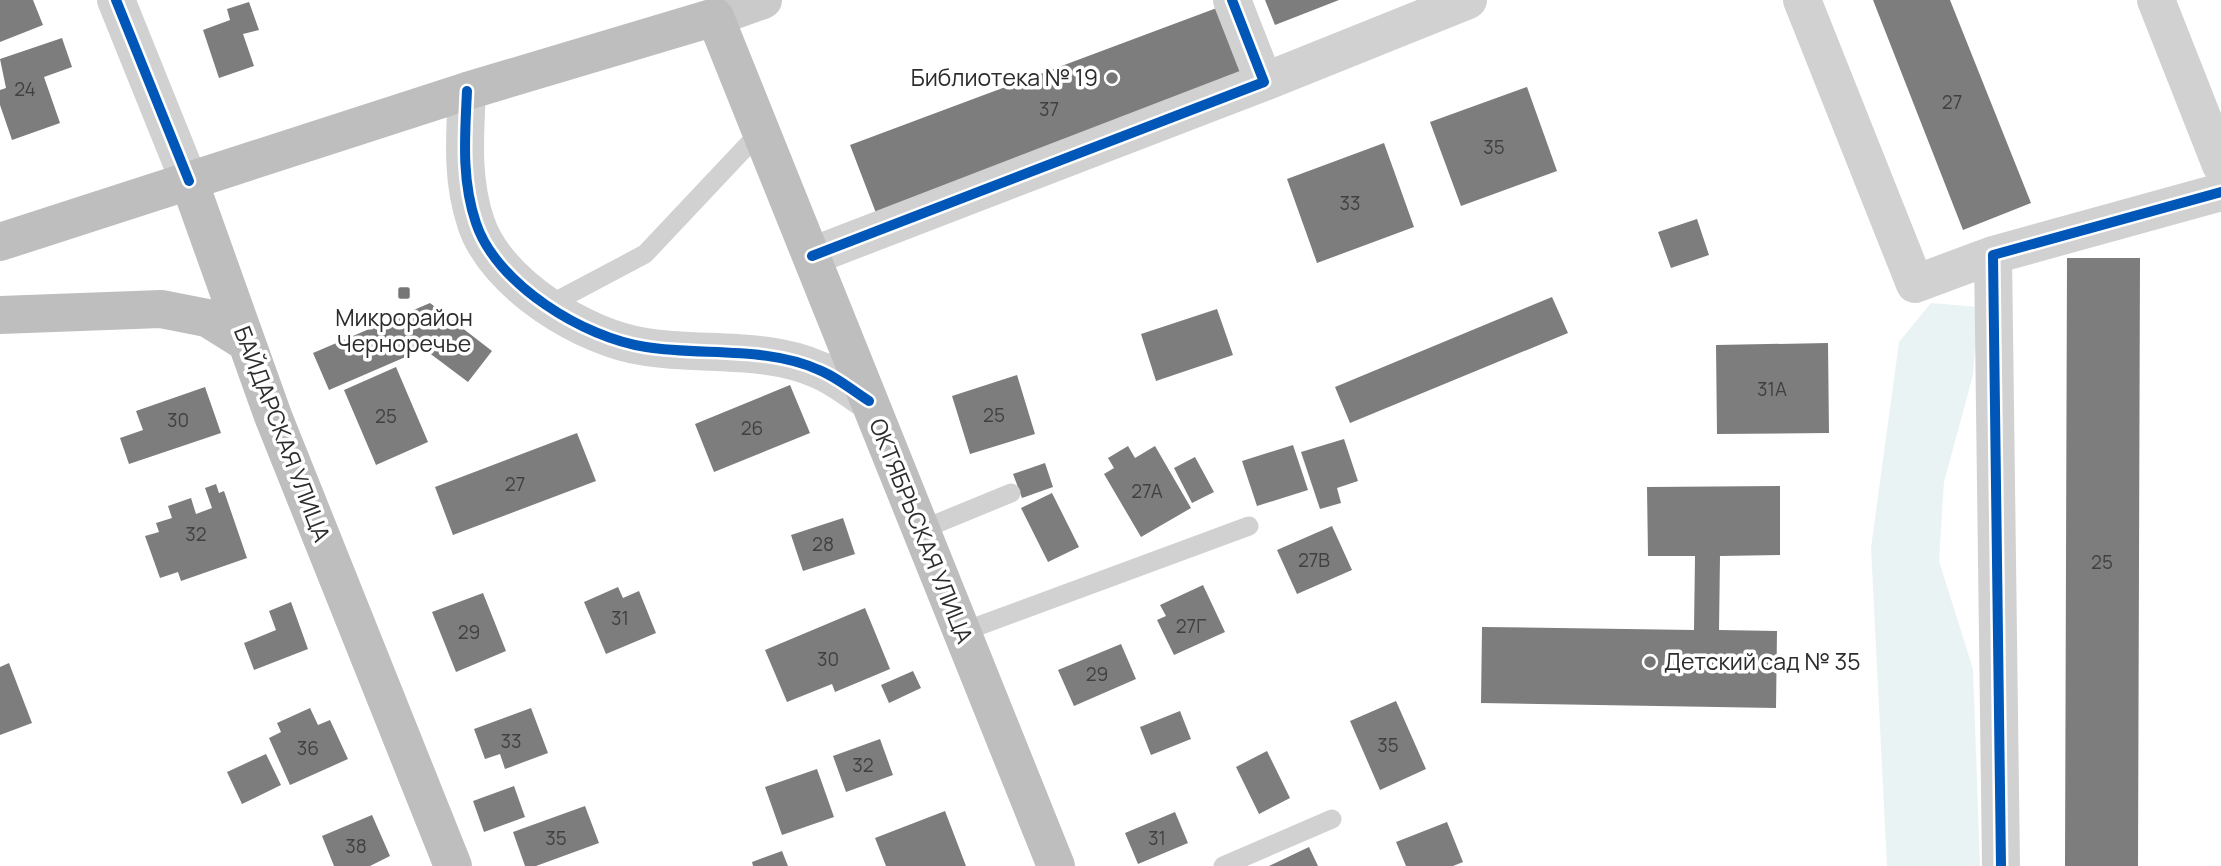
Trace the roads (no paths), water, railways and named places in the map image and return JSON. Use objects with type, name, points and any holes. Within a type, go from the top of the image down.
[{"type":"highway","points":[[0,242],[467,91],[712,8]]},
{"type":"highway","name":"ОКТЯБРЬСКАЯ УЛИЦА","points":[[712,8],[1056,866]]},
{"type":"highway","name":"БАЙДАРСКАЯ УЛИЦА","points":[[188,181],[247,343],[453,866]]},
{"type":"highway","points":[[0,315],[161,309],[207,318],[247,343]]},
{"type":"main road","points":[[712,8],[763,0]]},
{"type":"street","name":"БАЙДАРСКАЯ УЛИЦА","points":[[116,0],[188,181]]},
{"type":"street","points":[[1232,0],[1264,82]]},
{"type":"street","points":[[811,256],[1264,82],[1468,0]]},
{"type":"street","points":[[1802,0],[1915,284],[1993,255],[2221,192]]},
{"type":"street","points":[[2156,0],[2221,165]]},
{"type":"street","points":[[467,91],[463,163],[476,224],[502,268],[547,306],[596,333],[644,347],[778,357],[820,370],[869,401]]},
{"type":"street","points":[[1993,255],[2001,866]]},
{"type":"lane","points":[[547,306],[645,254],[760,132]]},
{"type":"lane","points":[[921,530],[1011,493]]},
{"type":"lane","points":[[962,632],[1250,526]]},
{"type":"lane","points":[[1223,866],[1332,819]]},
{"type":"place","name":"Библиотека № 19","points":[[1112,78]]},
{"type":"place","name":"Микрорайон Черноречье","points":[[404,293]]},
{"type":"place","name":"Детский сад № 35","points":[[1650,662]]}]
